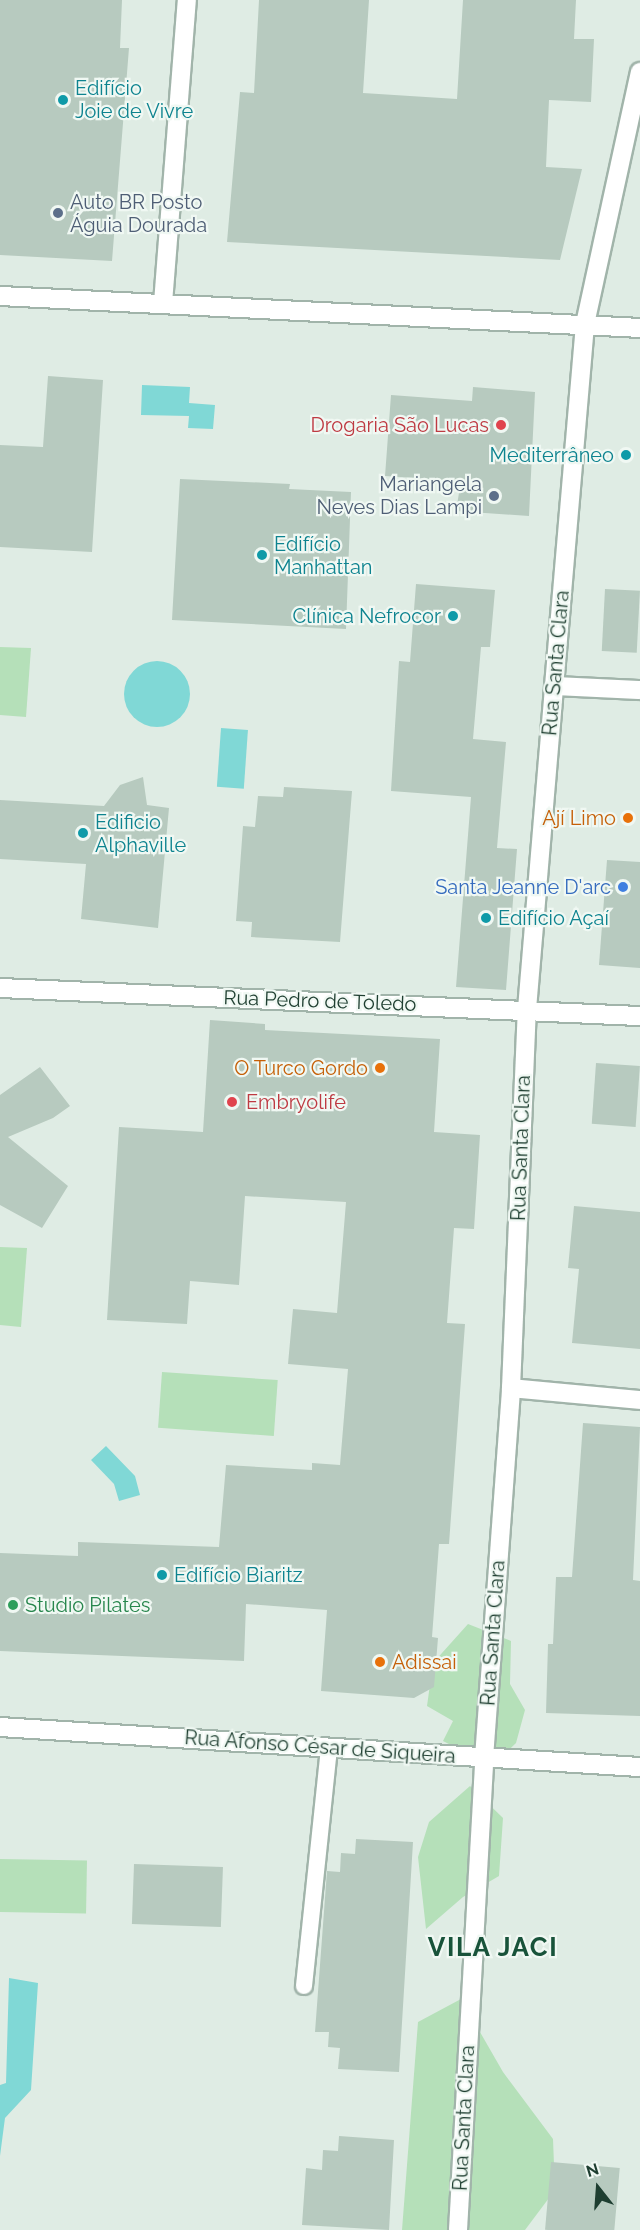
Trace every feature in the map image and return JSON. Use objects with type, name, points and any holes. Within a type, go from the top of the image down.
[{"type":"street","points":[[163,303],[186,0]]},
{"type":"street","name":"Rua Santa Clara","points":[[458,2230],[484,1758],[511,1389],[527,1010],[554,686],[585,324],[640,72]]},
{"type":"street","points":[[0,296],[640,328]]},
{"type":"street","points":[[554,686],[640,690]]},
{"type":"street","name":"Rua Pedro de Toledo","points":[[0,988],[640,1016]]},
{"type":"street","points":[[511,1389],[640,1401]]},
{"type":"street","name":"Rua Afonso César de Siqueira","points":[[0,1727],[640,1767]]},
{"type":"lane","points":[[304,1986],[329,1748]]},
{"type":"green space","points":[[0,647],[31,648],[26,717],[0,715]]},
{"type":"green space","points":[[0,1247],[27,1248],[21,1327],[0,1325]]},
{"type":"green space","points":[[162,1372],[278,1380],[274,1436],[158,1428]]},
{"type":"green space","points":[[468,1624],[511,1641],[510,1684],[525,1710],[516,1743],[492,1766],[443,1741],[453,1721],[427,1706],[433,1663]]},
{"type":"green space","points":[[470,1786],[503,1818],[499,1876],[463,1897],[426,1929],[418,1857],[429,1822]]},
{"type":"green space","points":[[0,1859],[87,1861],[86,1914],[0,1912]]},
{"type":"green space","points":[[461,1999],[503,2072],[553,2139],[555,2190],[525,2230],[402,2230],[418,2022]]},
{"type":"water","points":[[142,385],[190,387],[189,403],[215,405],[213,429],[188,428],[189,416],[141,415]]},
{"type":"water","points":[[150,661],[164,661],[176,666],[185,675],[190,694],[188,707],[181,718],[164,727],[150,727],[138,722],[129,713],[124,701],[124,687],[129,675],[138,666]]},
{"type":"water","points":[[221,728],[248,730],[244,789],[217,787]]},
{"type":"water","points":[[106,1446],[135,1476],[140,1495],[119,1501],[114,1484],[91,1460]]},
{"type":"water","points":[[9,1978],[38,1983],[31,2090],[5,2118],[0,2156],[0,2085],[6,2083]]},
{"type":"building","points":[[0,0],[122,0],[120,48],[129,48],[112,261],[0,255]]},
{"type":"building","points":[[259,0],[369,0],[363,93],[457,99],[463,0],[576,0],[574,39],[594,39],[591,102],[549,100],[546,167],[582,169],[560,260],[227,242],[240,92],[254,93]]},
{"type":"building","points":[[48,376],[103,380],[92,552],[0,547],[0,445],[43,447]]},
{"type":"building","points":[[473,387],[535,392],[529,516],[456,511],[461,481],[385,476],[391,395],[472,401]]},
{"type":"building","name":"Edifício Manhattan","points":[[180,479],[290,484],[289,489],[351,492],[346,629],[172,620]]},
{"type":"building","points":[[416,584],[495,590],[490,647],[481,647],[473,739],[506,742],[497,848],[517,849],[506,990],[456,987],[471,797],[391,791],[399,661],[410,662]]},
{"type":"building","points":[[605,589],[640,591],[637,653],[602,651]]},
{"type":"building","name":"Edificio Alphaville","points":[[143,777],[147,805],[169,808],[158,928],[81,919],[86,864],[0,859],[0,800],[104,806],[120,785]]},
{"type":"building","points":[[284,787],[352,791],[340,942],[251,937],[252,922],[236,921],[243,826],[255,827],[258,796],[283,797]]},
{"type":"building","points":[[607,860],[640,862],[640,968],[599,965]]},
{"type":"building","points":[[210,1020],[265,1024],[265,1030],[440,1039],[434,1132],[480,1135],[474,1229],[454,1228],[447,1323],[465,1324],[449,1544],[439,1544],[432,1637],[438,1638],[434,1687],[414,1698],[321,1691],[327,1610],[246,1604],[244,1661],[0,1651],[0,1553],[78,1556],[78,1542],[219,1547],[226,1465],[312,1470],[312,1463],[340,1465],[348,1369],[288,1364],[293,1309],[337,1313],[346,1202],[245,1196],[239,1285],[190,1281],[187,1324],[107,1320],[119,1127],[203,1132]]},
{"type":"building","points":[[596,1063],[640,1066],[636,1127],[592,1124]]},
{"type":"building","points":[[40,1067],[70,1106],[53,1118],[8,1137],[68,1186],[42,1228],[0,1205],[0,1095]]},
{"type":"building","points":[[574,1206],[640,1212],[640,1349],[572,1343],[579,1269],[568,1268]]},
{"type":"building","points":[[583,1423],[640,1427],[633,1580],[640,1581],[640,1716],[546,1713],[548,1644],[553,1644],[556,1577],[572,1577]]},
{"type":"building","points":[[356,1839],[413,1842],[399,2072],[338,2069],[340,2048],[328,2047],[329,2032],[315,2032],[327,1871],[340,1872],[341,1853],[355,1854]]},
{"type":"building","points":[[134,1864],[223,1867],[221,1927],[132,1924]]},
{"type":"building","points":[[339,2136],[394,2140],[389,2230],[302,2225],[306,2168],[322,2170],[323,2150],[338,2151]]},
{"type":"building","points":[[551,2162],[620,2168],[614,2230],[545,2230]]},
{"type":"place","name":"Edifício Joie de Vivre","points":[[63,100]]},
{"type":"place","name":"Auto BR Posto Águia Dourada","points":[[58,213]]},
{"type":"place","name":"Drogaria São Lucas","points":[[501,425]]},
{"type":"place","name":"Mediterrâneo","points":[[626,455]]},
{"type":"place","name":"Mariangela Neves Dias Lampi","points":[[494,496]]},
{"type":"place","name":"Edifício Manhattan","points":[[262,555]]},
{"type":"place","name":"Clínica Nefrocor","points":[[453,616]]},
{"type":"place","name":"Ají Limo","points":[[628,818]]},
{"type":"place","name":"Edificio Alphaville","points":[[83,833]]},
{"type":"place","name":"Santa Jeanne D'arc","points":[[623,887]]},
{"type":"place","name":"Edifício Açaí","points":[[486,918]]},
{"type":"place","name":"O Turco Gordo","points":[[380,1068]]},
{"type":"place","name":"Embryolife","points":[[232,1102]]},
{"type":"place","name":"Edifício Biaritz","points":[[162,1575]]},
{"type":"place","name":"Studio Pilates","points":[[13,1605]]},
{"type":"place","name":"Adissai","points":[[380,1662]]},
{"type":"district","name":"VILA JACI","points":[[493,1948]]}]
